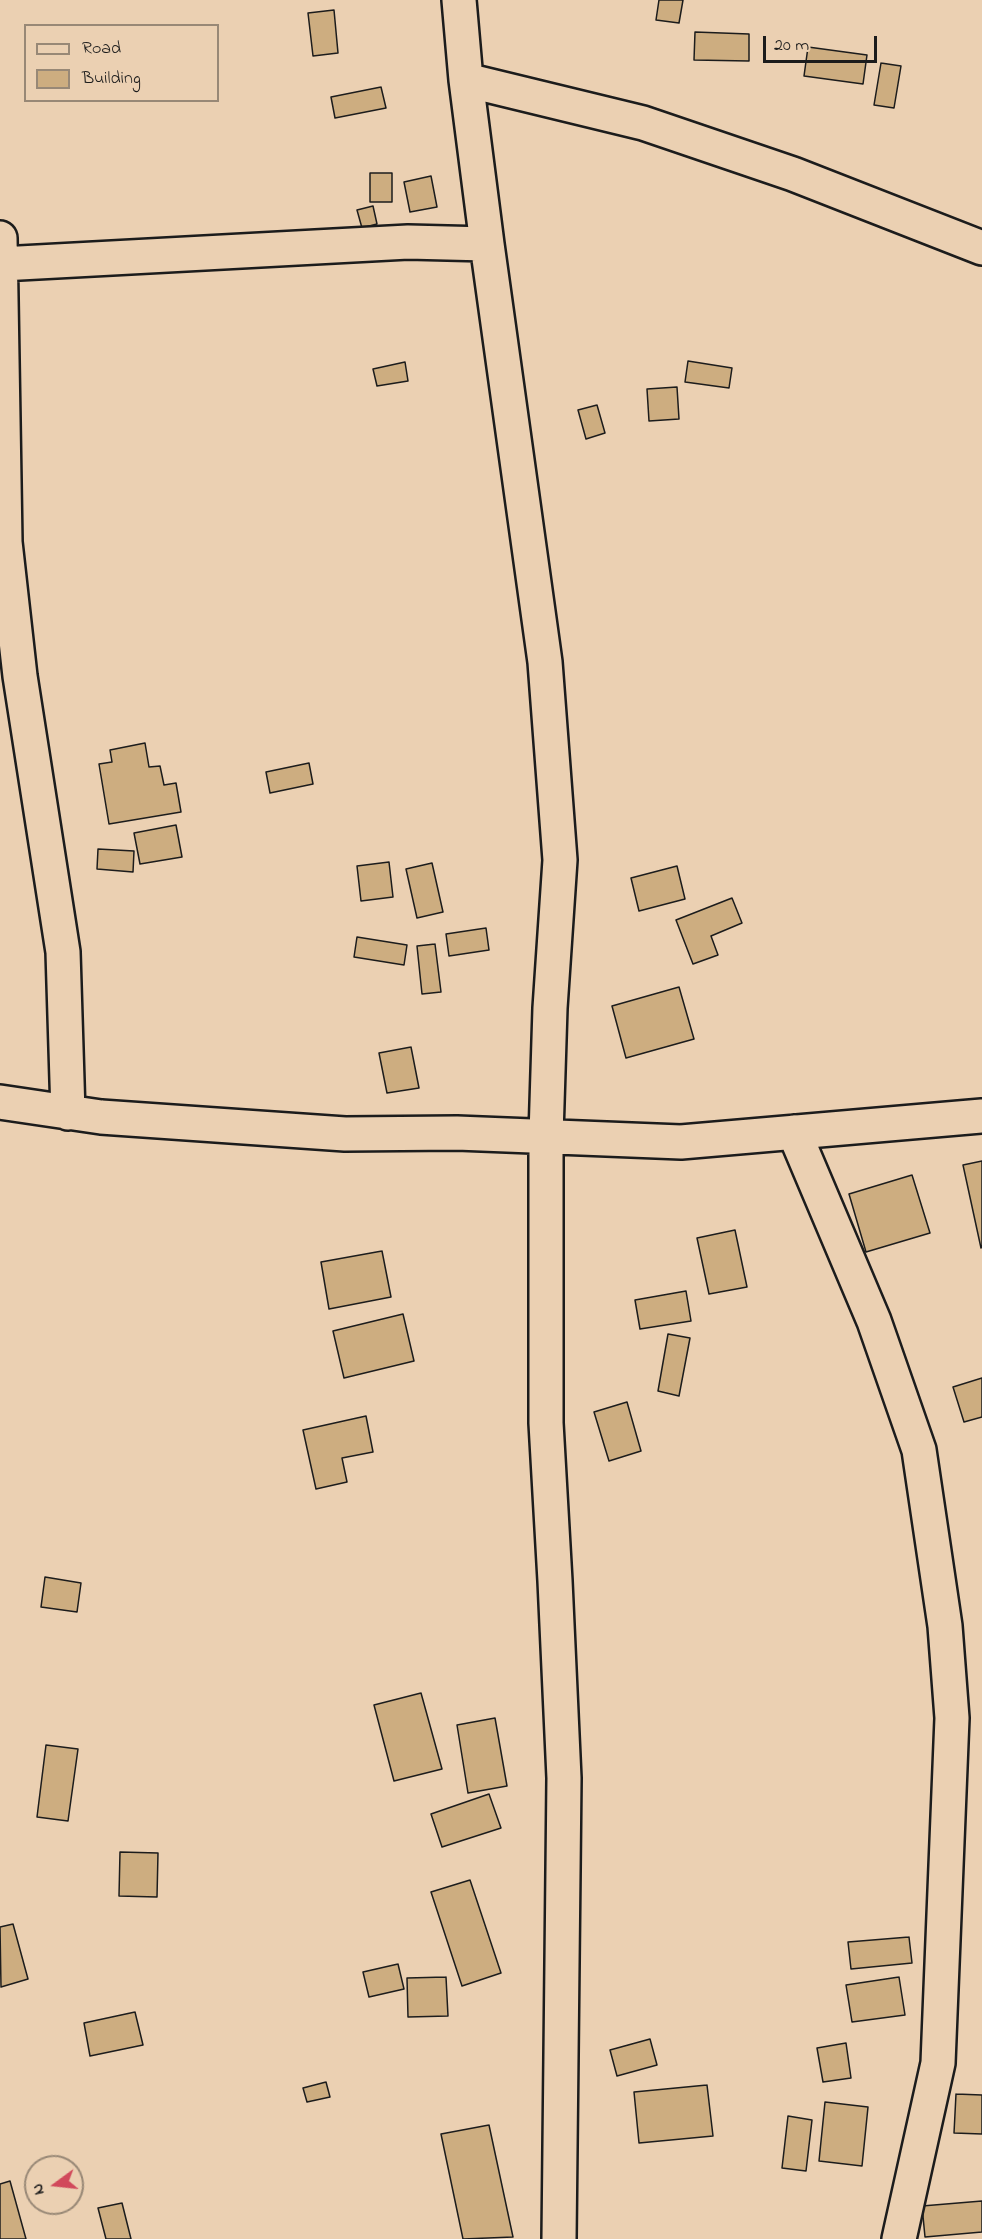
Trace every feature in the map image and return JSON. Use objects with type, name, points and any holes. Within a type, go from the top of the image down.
[{"type":"street","points":[[459,0],[466,80],[487,244],[545,662],[560,860],[550,1008],[546,1135],[546,1423],[564,1778],[559,2239]]},
{"type":"street","points":[[466,80],[643,123],[793,174],[982,248]]},
{"type":"street","points":[[0,238],[5,542],[20,676],[63,952],[68,1113]]},
{"type":"street","points":[[1,264],[408,242],[487,244]]},
{"type":"street","points":[[0,1102],[101,1117],[345,1134],[546,1135],[681,1142],[982,1116]]},
{"type":"street","points":[[794,1132],[874,1321],[919,1450],[945,1626],[952,1718],[938,2063],[898,2239]]},
{"type":"building","points":[[659,0],[683,0],[679,23],[656,20]]},
{"type":"building","points":[[334,10],[338,53],[313,56],[308,13]]},
{"type":"building","points":[[695,32],[749,34],[749,61],[694,60]]},
{"type":"building","points":[[808,47],[867,55],[863,84],[804,76]]},
{"type":"building","points":[[881,63],[901,66],[894,108],[874,105]]},
{"type":"building","points":[[381,87],[386,108],[335,118],[331,97]]},
{"type":"building","points":[[370,173],[392,173],[392,202],[370,202]]},
{"type":"building","points":[[431,176],[437,207],[410,212],[404,182]]},
{"type":"building","points":[[373,206],[377,224],[362,228],[357,210]]},
{"type":"building","points":[[688,361],[732,368],[729,388],[685,382]]},
{"type":"building","points":[[405,362],[408,381],[377,386],[373,369]]},
{"type":"building","points":[[677,387],[679,419],[649,421],[647,389]]},
{"type":"building","points":[[597,405],[605,433],[586,439],[578,410]]},
{"type":"building","points":[[145,743],[149,767],[160,766],[164,785],[176,783],[181,812],[109,824],[99,764],[112,762],[110,750]]},
{"type":"building","points":[[309,763],[313,784],[270,793],[266,772]]},
{"type":"building","points":[[176,825],[182,857],[140,864],[134,833]]},
{"type":"building","points":[[98,849],[134,851],[133,872],[97,869]]},
{"type":"building","points":[[389,862],[393,897],[361,901],[357,866]]},
{"type":"building","points":[[432,863],[443,912],[417,918],[406,869]]},
{"type":"building","points":[[677,866],[685,899],[639,911],[631,878]]},
{"type":"building","points":[[732,898],[742,923],[711,936],[718,955],[693,964],[676,920]]},
{"type":"building","points":[[486,928],[489,950],[449,956],[446,934]]},
{"type":"building","points":[[357,937],[407,945],[404,965],[354,957]]},
{"type":"building","points":[[435,944],[441,992],[422,994],[417,946]]},
{"type":"building","points":[[679,987],[694,1039],[626,1058],[612,1006]]},
{"type":"building","points":[[411,1047],[419,1088],[387,1093],[379,1053]]},
{"type":"building","points":[[982,1161],[982,1247],[981,1248],[963,1165]]},
{"type":"building","points":[[912,1175],[930,1233],[866,1252],[849,1194]]},
{"type":"building","points":[[735,1230],[747,1287],[709,1294],[697,1238]]},
{"type":"building","points":[[382,1251],[391,1297],[329,1309],[321,1262]]},
{"type":"building","points":[[686,1291],[691,1321],[640,1329],[635,1300]]},
{"type":"building","points":[[403,1314],[414,1361],[344,1378],[333,1331]]},
{"type":"building","points":[[668,1334],[690,1338],[679,1396],[658,1391]]},
{"type":"building","points":[[982,1378],[982,1417],[964,1422],[953,1387]]},
{"type":"building","points":[[627,1402],[641,1451],[609,1461],[594,1412]]},
{"type":"building","points":[[366,1416],[373,1452],[342,1458],[347,1482],[316,1489],[303,1430]]},
{"type":"building","points":[[45,1577],[81,1583],[77,1612],[41,1607]]},
{"type":"building","points":[[421,1693],[442,1769],[394,1781],[374,1705]]},
{"type":"building","points":[[495,1718],[507,1786],[468,1793],[457,1725]]},
{"type":"building","points":[[46,1745],[78,1749],[68,1821],[37,1817]]},
{"type":"building","points":[[489,1794],[501,1828],[442,1847],[431,1814]]},
{"type":"building","points":[[120,1852],[158,1853],[157,1897],[119,1896]]},
{"type":"building","points":[[470,1880],[501,1973],[462,1986],[431,1892]]},
{"type":"building","points":[[13,1924],[28,1979],[1,1987],[0,1927]]},
{"type":"building","points":[[909,1937],[912,1963],[851,1969],[848,1942]]},
{"type":"building","points":[[398,1964],[404,1989],[369,1997],[363,1972]]},
{"type":"building","points":[[446,1977],[448,2016],[408,2017],[407,1978]]},
{"type":"building","points":[[899,1977],[905,2015],[852,2022],[846,1985]]},
{"type":"building","points":[[135,2012],[143,2045],[90,2056],[84,2023]]},
{"type":"building","points":[[650,2039],[657,2065],[617,2076],[610,2050]]},
{"type":"building","points":[[846,2043],[851,2078],[823,2082],[817,2048]]},
{"type":"building","points":[[326,2082],[330,2097],[307,2102],[303,2088]]},
{"type":"building","points":[[707,2085],[713,2136],[639,2143],[634,2092]]},
{"type":"building","points":[[956,2094],[982,2095],[982,2134],[954,2133]]},
{"type":"building","points":[[825,2102],[868,2107],[862,2166],[819,2161]]},
{"type":"building","points":[[788,2116],[812,2120],[806,2171],[782,2168]]},
{"type":"building","points":[[489,2125],[513,2237],[463,2239],[441,2134]]},
{"type":"building","points":[[10,2181],[26,2239],[0,2239],[0,2184]]},
{"type":"building","points":[[982,2201],[982,2232],[925,2237],[922,2206]]},
{"type":"building","points":[[122,2203],[131,2239],[106,2239],[98,2208]]}]
